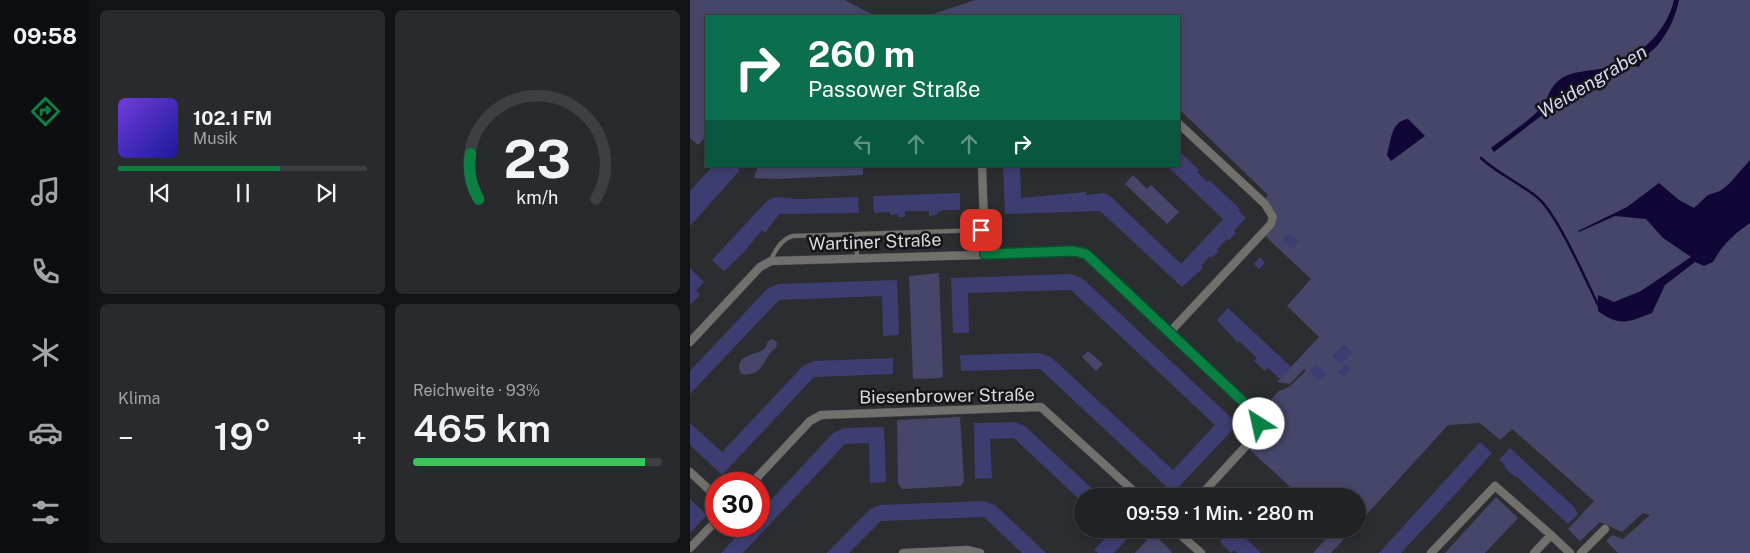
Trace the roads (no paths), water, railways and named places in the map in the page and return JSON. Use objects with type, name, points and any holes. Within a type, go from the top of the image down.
[{"type":"street","points":[[1168,333],[1271,224],[1273,216],[1265,204],[1180,125]]},
{"type":"street","points":[[982,167],[985,254]]},
{"type":"street","name":"Wartiner Straße","points":[[771,261],[1083,252],[1253,411],[1259,424],[1254,438],[1207,488]]},
{"type":"street","points":[[690,342],[760,267],[771,261]]},
{"type":"street","name":"Biesenbrower Straße","points":[[762,472],[810,421],[821,415],[1042,407],[1130,488]]},
{"type":"street","points":[[690,472],[705,486]]},
{"type":"street","points":[[1431,553],[1495,486],[1570,553]]},
{"type":"street","points":[[1581,553],[1605,529]]},
{"type":"street","points":[[690,548],[705,532]]},
{"type":"street","points":[[1534,553],[1551,536]]},
{"type":"street","points":[[1184,538],[1201,553]]},
{"type":"street","points":[[903,553],[967,550],[980,553]]},
{"type":"lane","points":[[771,261],[774,250],[784,240],[792,236],[984,230]]},
{"type":"lane","points":[[856,234],[857,258]]},
{"type":"water","name":"Weidengraben","points":[[1674,0],[1679,0],[1668,30],[1639,67],[1628,65],[1600,87],[1590,89],[1570,102],[1545,113],[1494,152],[1491,148],[1539,110],[1554,85],[1562,78],[1573,73],[1616,64],[1638,52],[1657,34],[1665,23]]},
{"type":"water","points":[[1408,119],[1425,136],[1391,161],[1387,155],[1393,132],[1398,124]]},
{"type":"water","points":[[1750,160],[1750,223],[1729,240],[1713,262],[1704,266],[1695,262],[1665,285],[1652,313],[1630,321],[1618,321],[1598,311],[1598,295],[1614,302],[1641,291],[1691,257],[1663,238],[1646,219],[1615,216],[1578,231],[1627,207],[1659,183],[1679,200],[1694,208],[1708,195],[1720,191],[1729,184]]},
{"type":"waterway","points":[[1481,158],[1538,198],[1546,206],[1571,248],[1598,305]]}]
